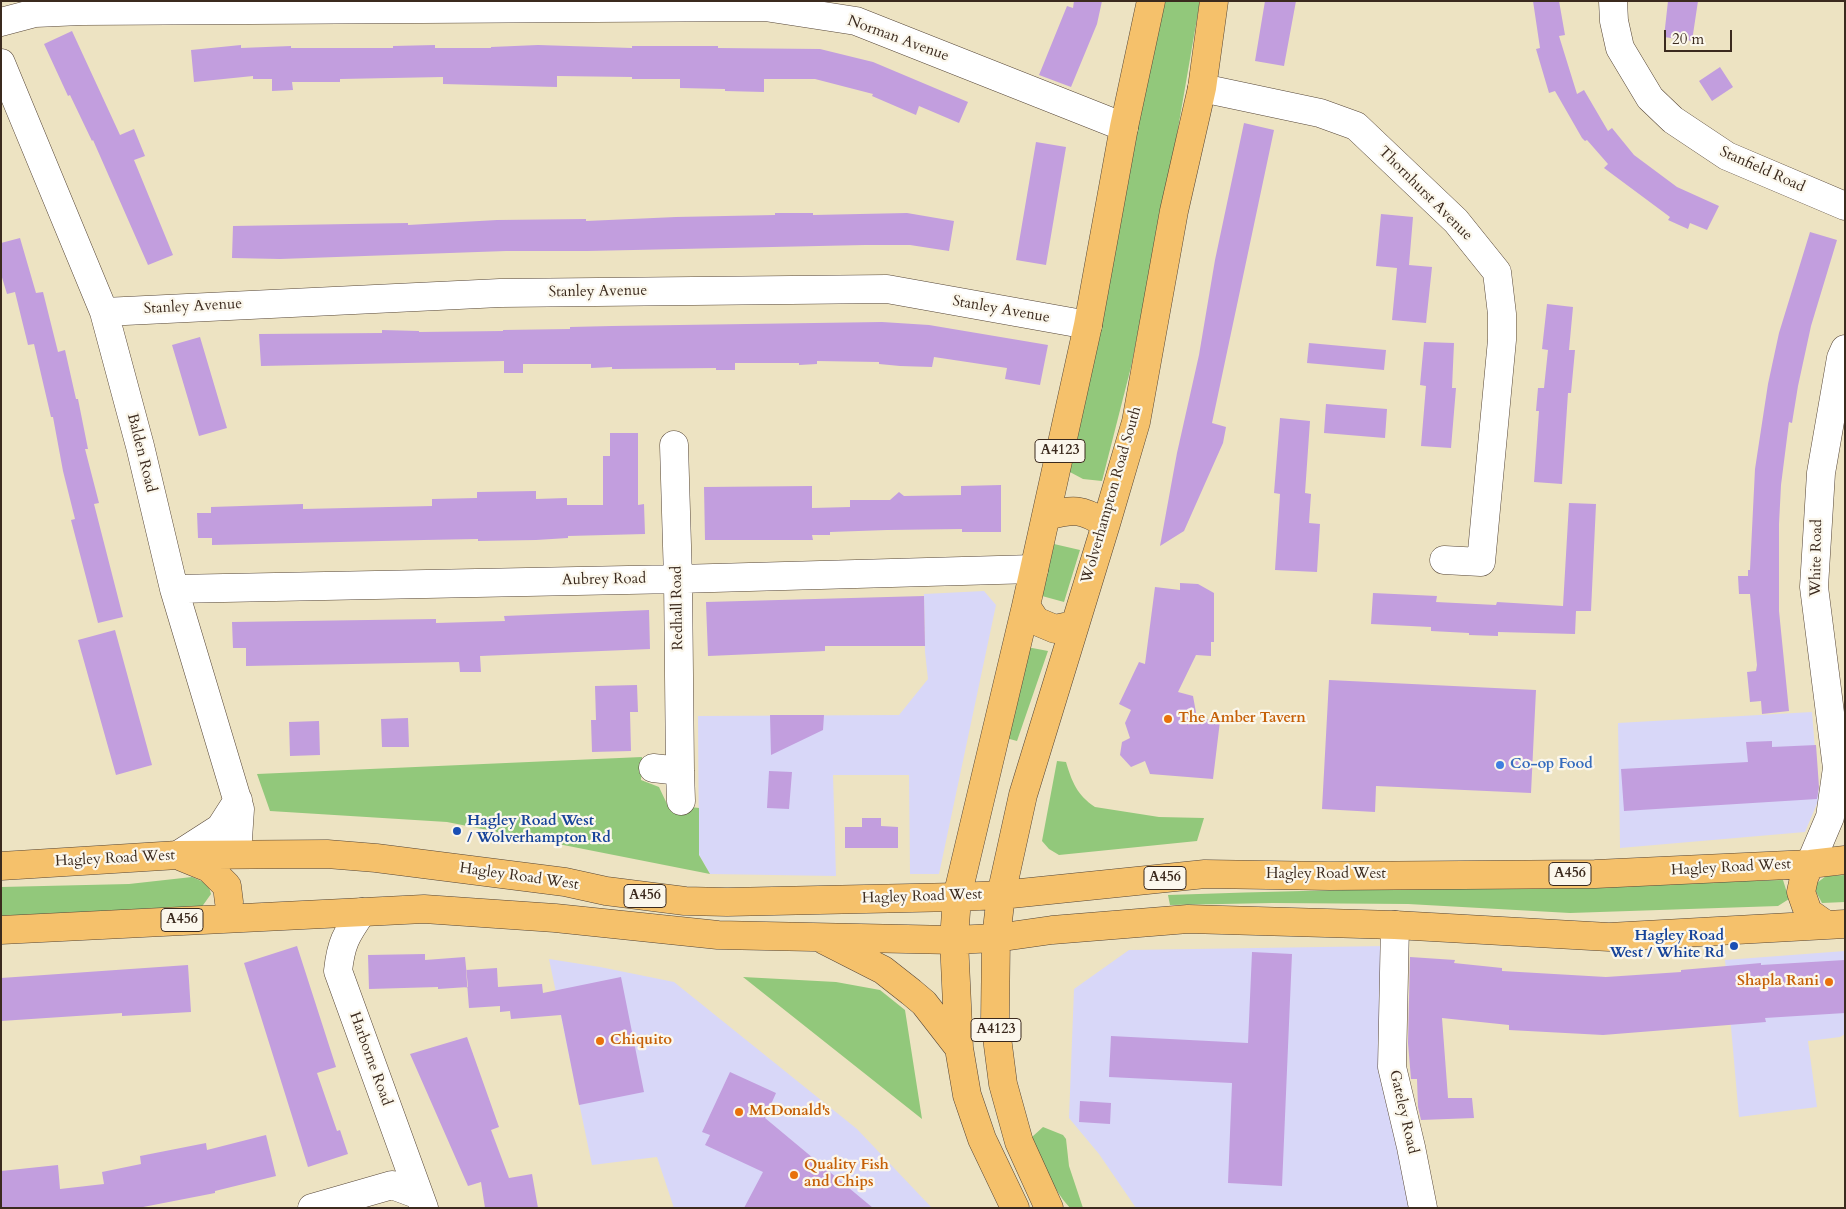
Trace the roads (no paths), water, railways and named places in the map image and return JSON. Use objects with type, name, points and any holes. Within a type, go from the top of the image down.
[{"type":"main road","name":"A4123","points":[[957,897],[1026,606],[1088,326],[1124,127],[1151,1]]},
{"type":"main road","name":"Wolverhampton Road South","points":[[996,938],[1001,895],[1023,795],[1136,422],[1174,211],[1202,88],[1214,1]]},
{"type":"main road","points":[[1046,516],[1071,510],[1089,513],[1106,524]]},
{"type":"main road","points":[[1026,606],[1036,621],[1055,629],[1074,625]]},
{"type":"main road","points":[[222,910],[237,887],[238,854]]},
{"type":"main road","name":"Hagley Road West","points":[[1,866],[178,855],[327,854],[376,858],[565,882],[606,891],[685,901],[1001,895],[1205,874],[1330,876],[1595,874],[1810,864],[1845,860]]},
{"type":"main road","points":[[178,855],[209,868],[227,886],[222,910]]},
{"type":"main road","points":[[1810,864],[1801,892],[1808,912],[1835,924]]},
{"type":"main road","points":[[954,940],[957,897]]},
{"type":"main road","name":"A456","points":[[1,930],[222,910],[362,912],[424,909],[555,918],[718,935],[954,940],[996,938],[1052,930],[1188,919],[1396,926],[1610,937],[1835,924]]},
{"type":"main road","points":[[819,937],[883,970],[911,992],[924,1003],[959,1048]]},
{"type":"main road","name":"A4123","points":[[996,938],[995,1022],[1003,1084],[1019,1142],[1049,1208]]},
{"type":"main road","name":"A4123","points":[[954,940],[959,1048],[967,1095],[982,1139],[1016,1208]]},
{"type":"street","name":"Stanfield Road","points":[[1613,1],[1614,21],[1620,48],[1650,98],[1673,120],[1727,156],[1845,206]]},
{"type":"street","name":"Norman Avenue","points":[[1,22],[35,13],[80,11],[765,7],[856,20],[1124,127]]},
{"type":"street","name":"Balden Road","points":[[1,63],[104,312],[140,446],[174,589],[238,800],[240,809],[238,854]]},
{"type":"street","name":"Thornhurst Avenue","points":[[1202,88],[1320,113],[1356,126],[1456,221],[1497,272],[1502,314],[1502,340],[1481,562],[1444,560]]},
{"type":"street","name":"Stanley Avenue","points":[[104,312],[500,293],[887,289],[1088,326]]},
{"type":"street","name":"White Road","points":[[1810,864],[1830,817],[1841,777],[1814,587],[1821,473],[1841,358],[1845,349]]},
{"type":"street","name":"Redhall Road","points":[[674,445],[681,801]]},
{"type":"street","name":"Aubrey Road","points":[[174,589],[678,579],[1034,569]]},
{"type":"street","points":[[653,768],[680,771]]},
{"type":"street","points":[[178,855],[220,828],[238,800]]},
{"type":"street","name":"Harborne Road","points":[[362,912],[350,929],[341,948],[338,971],[422,1202]]},
{"type":"street","name":"Gateley Road","points":[[1396,926],[1392,1066],[1423,1208]]},
{"type":"street","points":[[312,1208],[392,1185],[422,1202]]},
{"type":"place","name":"The Amber Tavern","points":[[1168,719]]},
{"type":"place","name":"Co-op Food","points":[[1500,765]]},
{"type":"place","name":"Hagley Road West / Wolverhampton Rd","points":[[457,831]]},
{"type":"place","name":"Hagley Road West / White Rd","points":[[1734,946]]},
{"type":"place","name":"Shapla Rani","points":[[1829,982]]},
{"type":"place","name":"Chiquito","points":[[600,1041]]},
{"type":"place","name":"McDonald's","points":[[739,1112]]},
{"type":"place","name":"Quality Fish and Chips","points":[[794,1175]]}]
